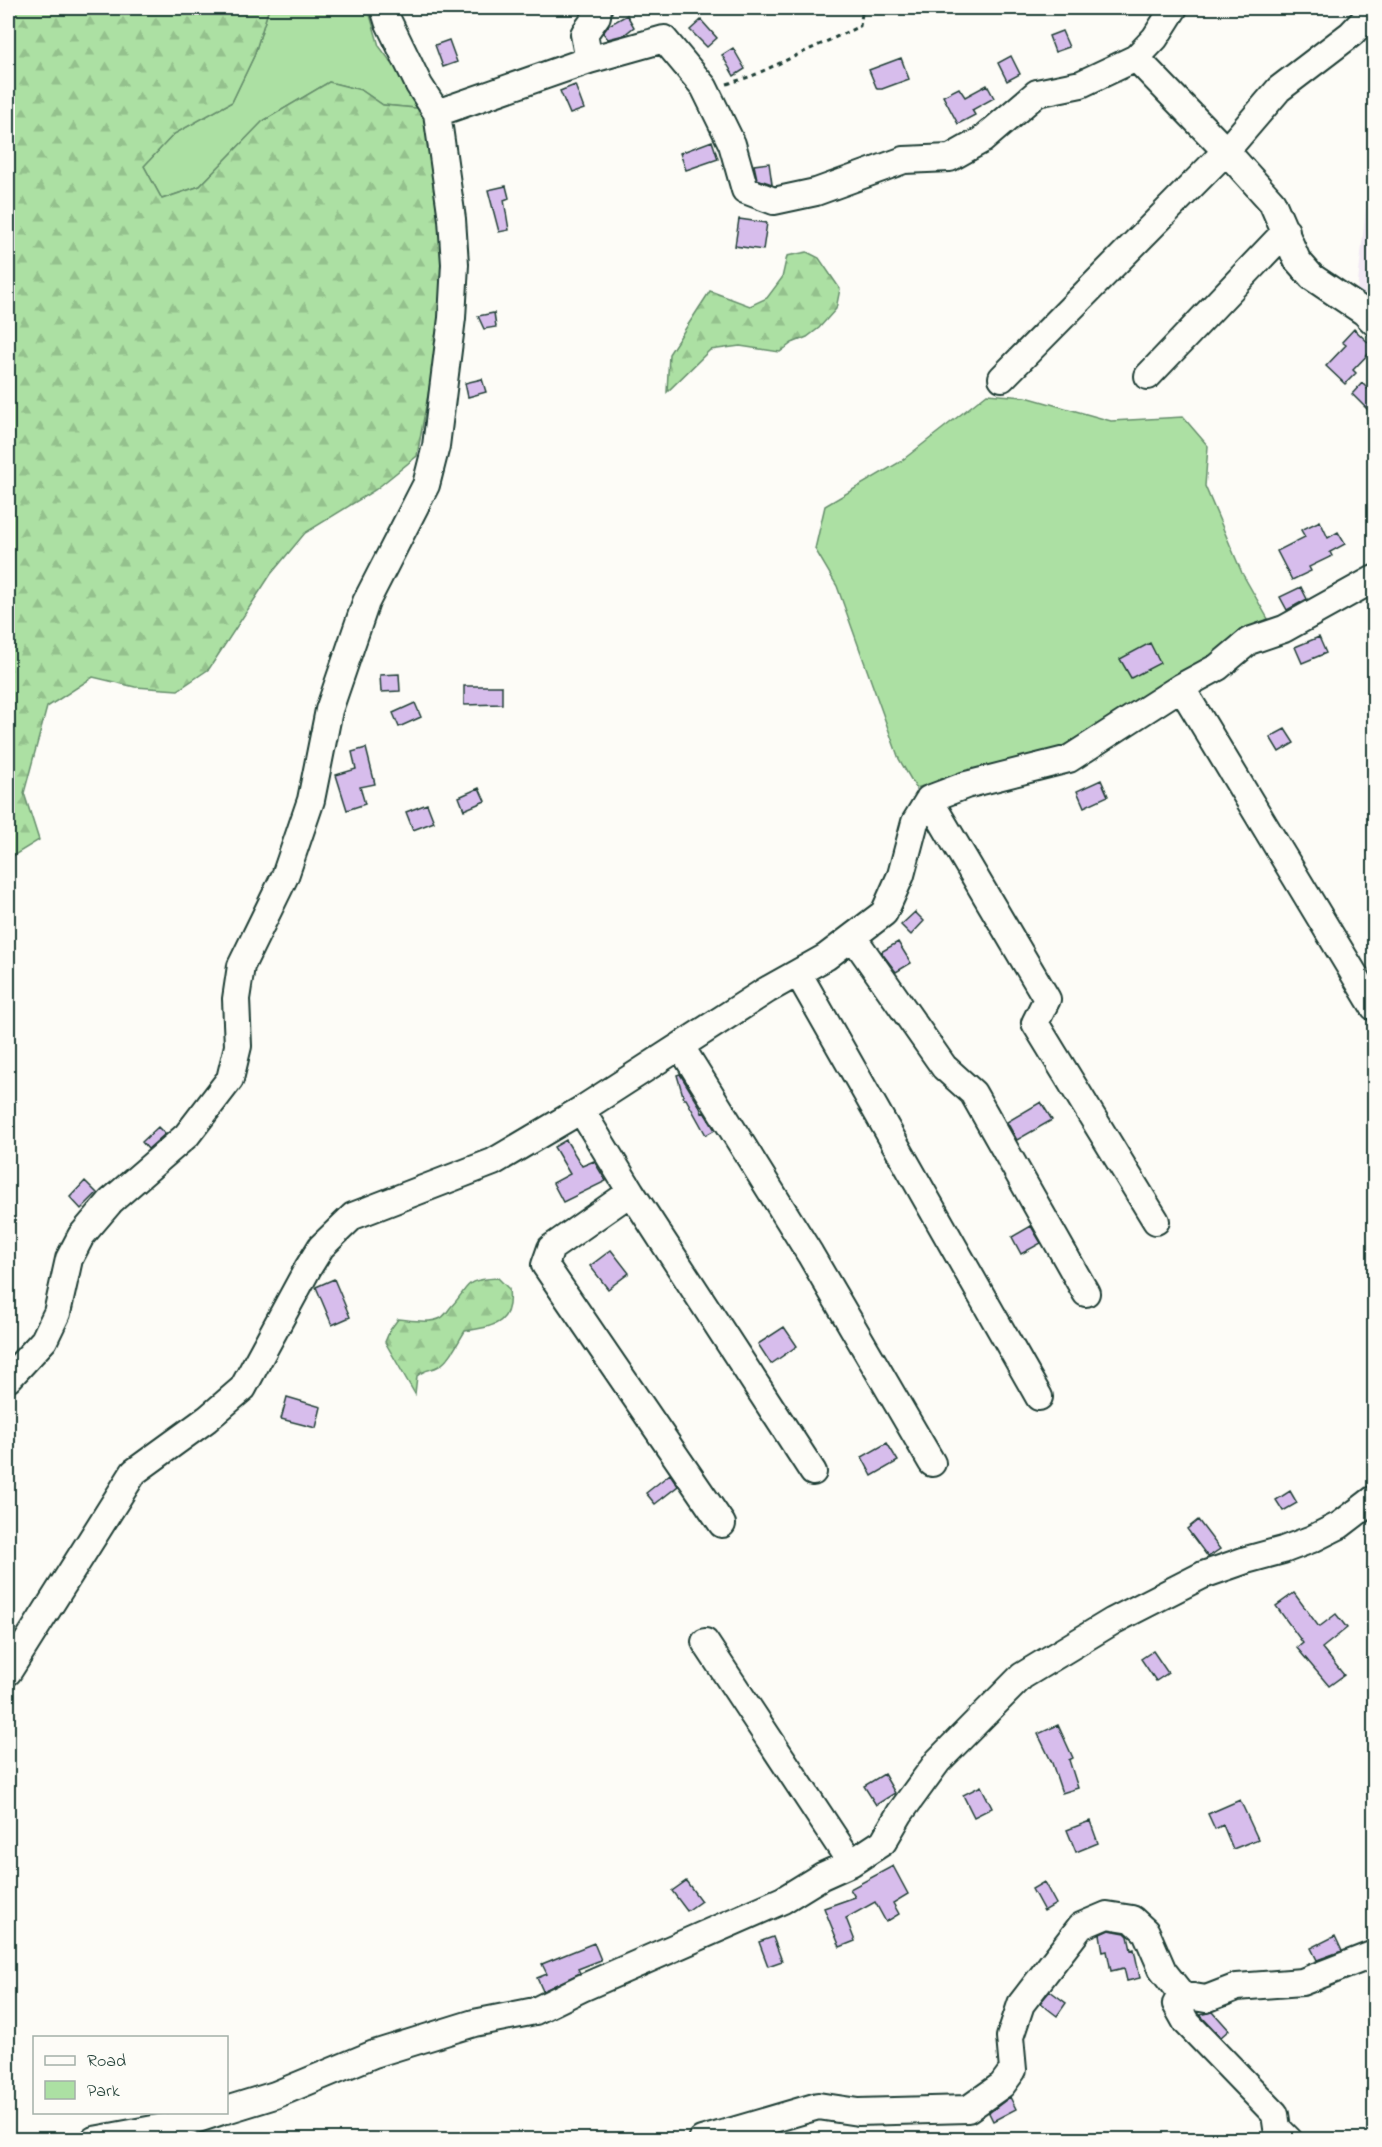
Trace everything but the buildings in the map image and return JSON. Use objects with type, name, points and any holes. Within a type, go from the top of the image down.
[{"type":"street","points":[[8,1379],[44,1340],[57,1313],[69,1259],[81,1236],[111,1202],[188,1135],[230,1079],[238,1046],[236,999],[241,966],[285,876],[311,800],[329,710],[366,602],[426,485],[435,446],[452,318],[455,264],[452,219],[437,113],[414,74],[384,8]]},
{"type":"street","points":[[589,60],[584,34],[597,16],[598,8]]},
{"type":"street","points":[[437,113],[589,60],[664,39],[704,87],[732,144],[745,190],[774,201],[816,192],[904,160],[950,158],[982,140],[1037,93],[1081,84],[1136,58],[1155,38],[1174,8]]},
{"type":"street","points":[[1002,378],[1226,151],[1279,89],[1351,34],[1374,10]]},
{"type":"street","points":[[1136,58],[1272,202],[1297,261],[1312,277],[1364,312],[1374,322]]},
{"type":"street","points":[[1148,376],[1286,231]]},
{"type":"street","points":[[8,1672],[134,1472],[207,1419],[243,1388],[321,1247],[353,1216],[493,1162],[581,1110],[767,990],[826,957],[854,937],[884,914],[902,875],[915,822],[929,799],[966,785],[1069,759],[1181,687],[1218,667],[1250,640],[1284,629],[1374,579]]},
{"type":"street","points":[[1181,687],[1374,1007]]},
{"type":"street","points":[[929,799],[1047,999],[1035,1023],[1156,1221]]},
{"type":"street","points":[[854,937],[944,1067],[973,1093],[1086,1293]]},
{"type":"street","points":[[798,973],[1039,1397]]},
{"type":"street","points":[[681,1047],[810,1254],[932,1463]]},
{"type":"street","points":[[581,1110],[631,1192],[813,1472]]},
{"type":"street","points":[[631,1192],[551,1248],[545,1265],[722,1524]]},
{"type":"street","points":[[228,2109],[275,2095],[385,2051],[474,2023],[535,2011],[783,1900],[822,1876],[851,1863],[883,1842],[938,1761],[1022,1676],[1113,1622],[1203,1575],[1312,1539],[1340,1525],[1374,1499]]},
{"type":"street","points":[[705,1642],[851,1863]]},
{"type":"street","points":[[702,2139],[818,2106],[858,2112],[968,2109],[1002,2085],[1013,2070],[1010,2037],[1021,2004],[1081,1926],[1107,1915],[1132,1919],[1146,1932],[1163,1971],[1182,1995],[1206,1999],[1237,1987],[1302,1982],[1374,1954]]},
{"type":"street","points":[[1182,1995],[1176,2004],[1186,2022],[1275,2114],[1277,2128],[1289,2139]]},
{"type":"street","points":[[94,2139],[186,2122],[212,2114]]},
{"type":"path","points":[[704,87],[723,85],[752,76],[860,26],[864,8]]},
{"type":"shaded area","points":[[1374,173],[1374,312],[1357,293],[1369,177]]},
{"type":"green space","points":[[8,8],[269,8],[254,56],[232,102],[174,134],[144,166],[162,199],[200,186],[263,121],[329,82],[361,90],[383,105],[426,109],[440,180],[445,300],[417,456],[375,490],[305,533],[271,574],[209,669],[178,690],[135,687],[93,677],[47,707],[24,793],[39,840],[8,859]]},
{"type":"green space","points":[[269,8],[368,8],[379,46],[426,109],[383,105],[361,90],[329,82],[263,121],[200,186],[162,199],[144,166],[174,134],[232,102],[254,56]]},
{"type":"green space","points":[[807,252],[819,258],[840,289],[836,309],[819,328],[780,352],[740,346],[710,350],[667,392],[669,354],[710,291],[750,306],[767,298],[782,278],[787,256]]},
{"type":"green space","points":[[987,394],[1026,397],[1111,421],[1183,417],[1208,446],[1205,486],[1242,573],[1268,619],[1134,704],[1061,747],[916,788],[899,759],[837,586],[815,549],[825,506],[900,462]]},
{"type":"green space","points":[[498,1278],[509,1289],[508,1310],[504,1317],[493,1325],[465,1331],[443,1363],[417,1376],[415,1394],[385,1342],[390,1330],[398,1319],[426,1321],[441,1318],[472,1282]]}]
